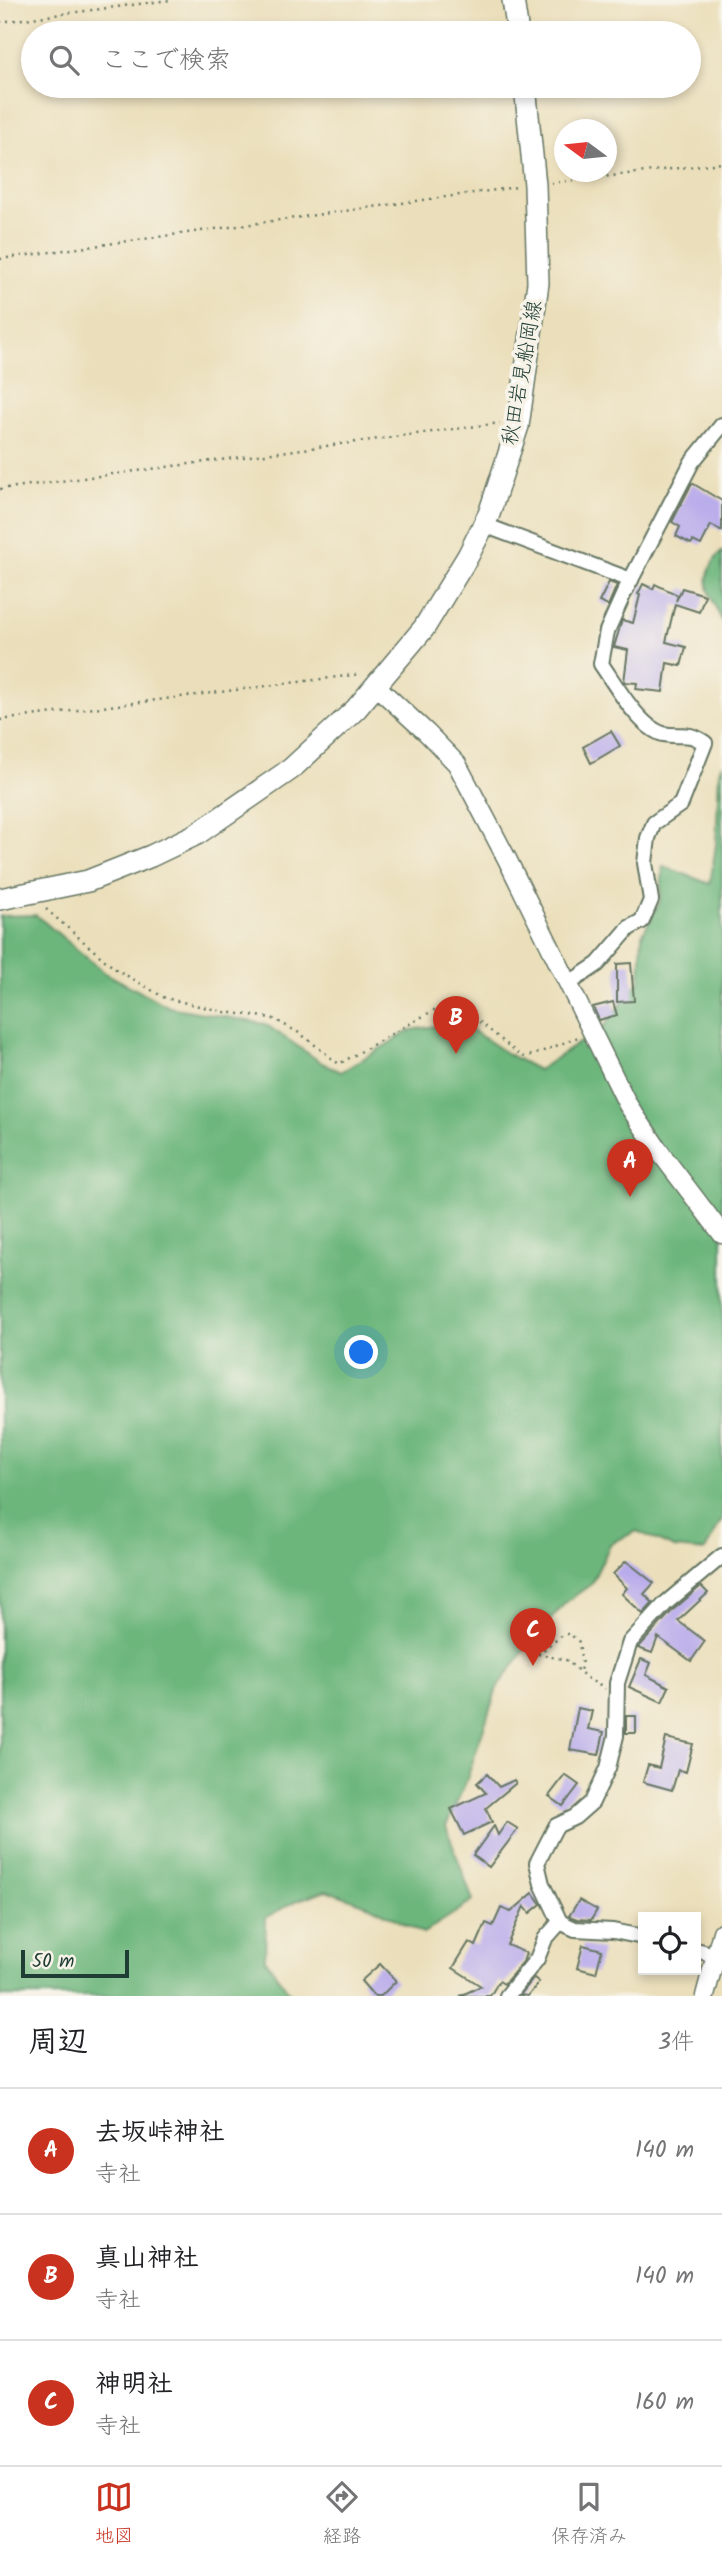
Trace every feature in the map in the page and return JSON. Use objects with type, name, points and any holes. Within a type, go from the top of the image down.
[{"type":"main road","points":[[513,0],[516,21]]},
{"type":"main road","name":"秋田岩見船岡線","points":[[0,899],[88,881],[197,834],[291,769],[356,709],[368,680],[424,628],[484,525],[519,420],[538,283],[535,184],[526,98]]},
{"type":"street","points":[[568,984],[598,964],[629,928],[642,921],[651,900],[645,863],[648,838],[654,823],[681,804],[705,743],[693,735],[663,734],[645,725],[601,664],[607,631],[631,580],[692,462],[722,425]]},
{"type":"street","points":[[484,525],[631,580]]},
{"type":"street","points":[[368,680],[457,764],[507,859],[628,1105],[722,1234]]},
{"type":"street","points":[[638,1936],[613,1931],[575,1929],[560,1922],[542,1884],[537,1863],[556,1826],[575,1817],[592,1802],[608,1768],[616,1736],[617,1683],[630,1642],[666,1603],[722,1556]]},
{"type":"street","points":[[507,1996],[537,1959],[545,1939],[560,1922]]},
{"type":"street","points":[[705,1996],[719,1956],[722,1933]]},
{"type":"street","points":[[701,1951],[719,1956]]},
{"type":"path","points":[[0,22],[170,0]]},
{"type":"path","points":[[0,258],[535,184],[722,163]]},
{"type":"path","points":[[0,489],[519,420]]},
{"type":"path","points":[[0,720],[368,680]]},
{"type":"path","points":[[29,894],[114,968],[165,998],[225,1012],[272,1018],[301,1034],[339,1064],[434,1010],[455,1011],[475,1018],[522,1057],[536,1054],[591,1031]]},
{"type":"path","points":[[580,1670],[582,1665],[579,1642],[570,1634],[564,1634],[538,1654],[566,1660],[600,1687]]},
{"type":"green space","points":[[722,551],[722,621],[710,593],[708,577],[714,560]]},
{"type":"green space","points":[[722,763],[722,1519],[705,1551],[674,1548],[637,1531],[611,1543],[591,1584],[565,1603],[528,1645],[497,1688],[466,1782],[446,1826],[473,1901],[423,1933],[370,1906],[326,1890],[296,1901],[266,1917],[265,1959],[292,1996],[0,1996],[0,916],[36,915],[105,973],[169,1007],[265,1024],[322,1063],[341,1072],[411,1030],[460,1022],[506,1053],[538,1070],[603,1027],[640,981],[642,935],[660,902],[663,866],[710,884],[716,845],[719,772]]},
{"type":"building","points":[[692,483],[722,501],[722,531],[711,525],[701,545],[693,541],[691,544],[676,536],[680,527],[672,522]]},
{"type":"building","points":[[609,582],[617,585],[608,606],[599,602]]},
{"type":"building","points":[[643,584],[653,589],[655,584],[678,595],[676,601],[682,588],[705,595],[699,612],[675,604],[666,642],[686,647],[681,666],[667,663],[663,692],[636,689],[637,683],[624,682],[628,650],[614,647],[622,620],[633,623],[640,595],[638,594]]},
{"type":"building","points":[[611,731],[620,746],[591,763],[583,747]]},
{"type":"building","points":[[631,963],[634,1001],[617,1002],[617,964]]},
{"type":"building","points":[[613,1002],[617,1015],[599,1020],[593,1007]]},
{"type":"building","points":[[626,1561],[654,1583],[644,1594],[653,1603],[643,1614],[622,1594],[627,1588],[613,1574]]},
{"type":"building","points":[[701,1586],[708,1593],[678,1621],[705,1641],[691,1661],[658,1637],[652,1653],[638,1648],[673,1610]]},
{"type":"building","points":[[641,1659],[651,1663],[646,1675],[669,1687],[662,1702],[629,1687]]},
{"type":"building","points":[[578,1708],[592,1711],[588,1729],[604,1732],[599,1755],[570,1750]]},
{"type":"building","points":[[626,1716],[636,1716],[636,1733],[626,1733]]},
{"type":"building","points":[[666,1738],[693,1744],[686,1772],[678,1770],[672,1790],[643,1782],[648,1765],[659,1768]]},
{"type":"building","points":[[487,1774],[499,1787],[514,1780],[516,1783],[486,1808],[492,1822],[464,1835],[451,1809],[486,1793],[477,1783]]},
{"type":"building","points":[[565,1775],[579,1785],[563,1806],[549,1796]]},
{"type":"building","points":[[507,1822],[518,1829],[489,1867],[473,1855],[494,1826],[498,1835]]},
{"type":"building","points":[[533,1893],[541,1904],[530,1913],[524,1906],[507,1945],[526,1953],[523,1962],[504,1984],[499,1981],[490,1996],[460,1996],[481,1986],[453,1968],[469,1942],[476,1946],[486,1923],[493,1926],[501,1908],[511,1912]]},
{"type":"building","points":[[579,1900],[597,1910],[591,1920],[569,1916]]},
{"type":"building","points":[[583,1945],[602,1950],[596,1973],[577,1968]]},
{"type":"building","points":[[380,1964],[396,1981],[381,1996],[374,1996],[361,1981]]},
{"type":"building","points":[[534,1978],[539,1982],[528,1996],[520,1995]]},
{"type":"place","name":"真山神社","points":[[456,1054]]},
{"type":"place","name":"去坂峠神社","points":[[630,1197]]},
{"type":"place","name":"神明社","points":[[533,1666]]}]
